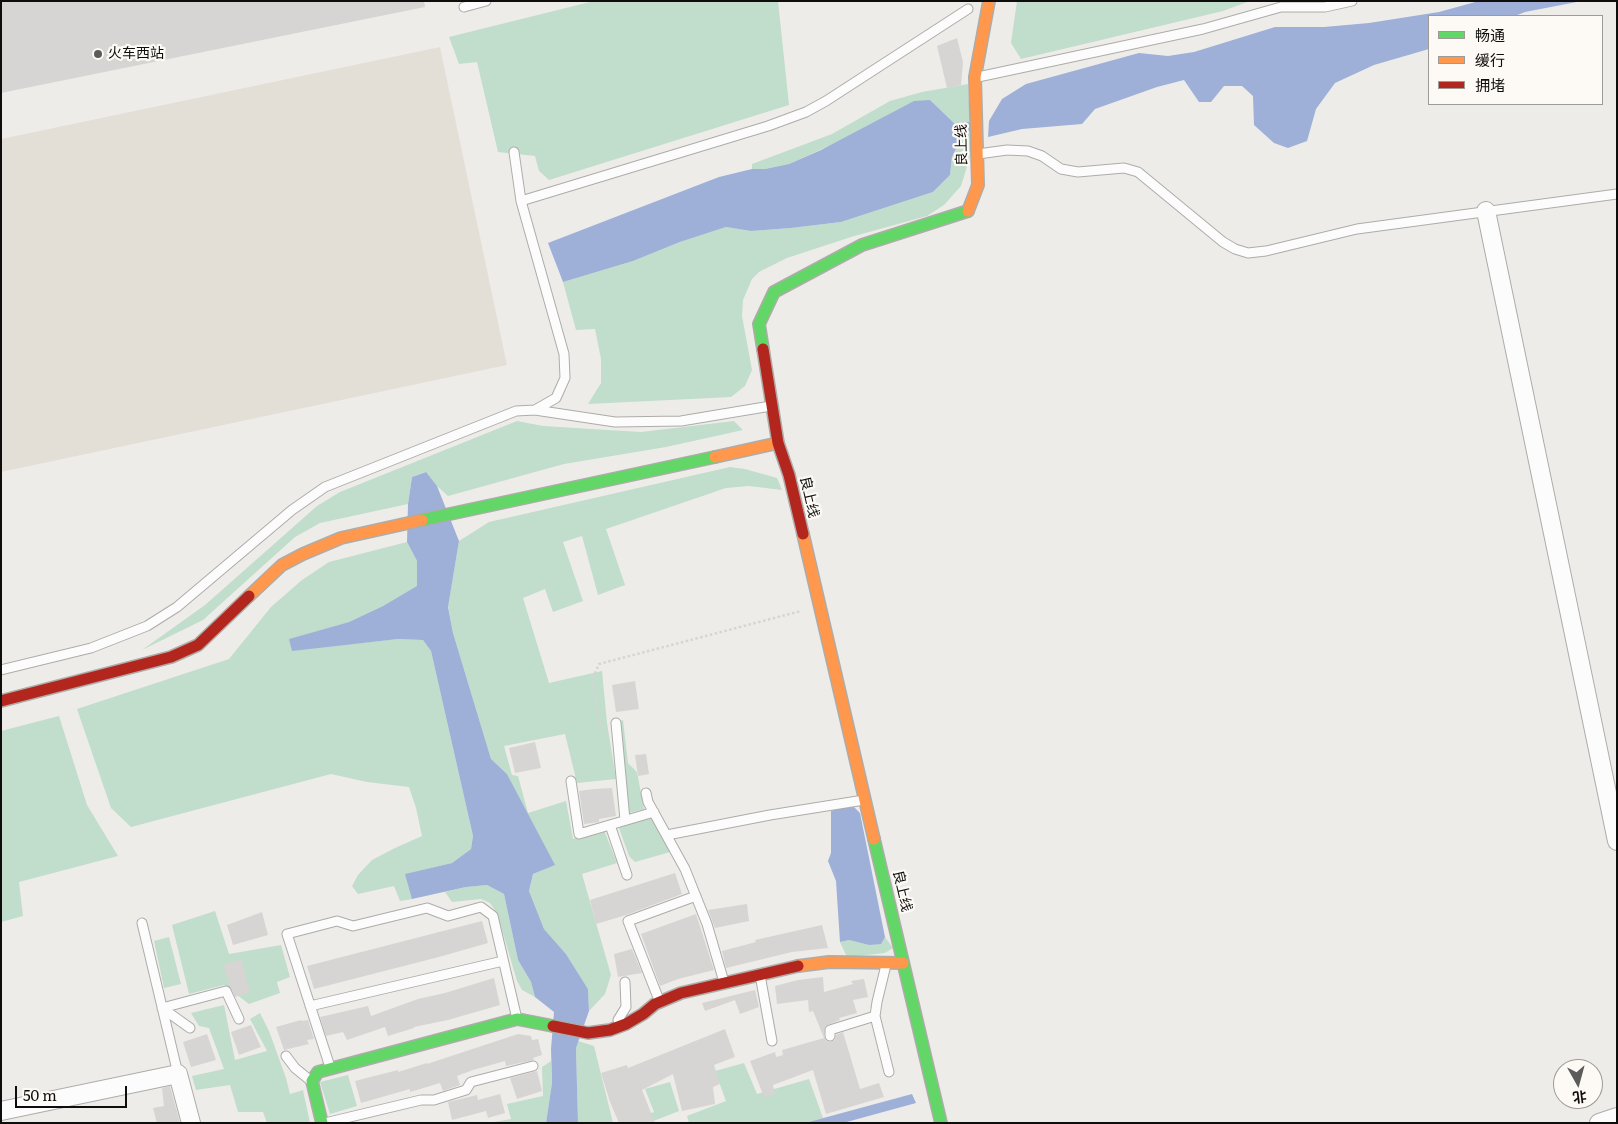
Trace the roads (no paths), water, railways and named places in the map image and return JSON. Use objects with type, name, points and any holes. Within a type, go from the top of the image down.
[{"type":"street","name":"良上线","points":[[941,1123],[788,476],[778,443],[759,324],[774,292],[862,245],[967,212],[978,185],[975,77],[989,1]]},
{"type":"street","points":[[1486,211],[1617,841]]},
{"type":"street","points":[[1,701],[171,657],[198,645],[282,565],[341,538],[778,443]]},
{"type":"street","points":[[324,1123],[312,1081],[318,1072],[517,1019],[588,1033],[610,1030],[626,1024],[659,1002],[681,993],[795,966],[829,962],[903,963]]},
{"type":"street","points":[[1,1111],[178,1074],[191,1123]]},
{"type":"street","points":[[1598,1123],[1617,1117]]},
{"type":"lane","points":[[464,7],[486,1]]},
{"type":"lane","points":[[975,77],[1203,29],[1281,7],[1326,7],[1352,1]]},
{"type":"lane","points":[[521,201],[758,129],[806,112],[968,10]]},
{"type":"lane","points":[[978,154],[1007,150],[1028,151],[1042,156],[1061,168],[1078,172],[1124,168],[1138,172],[1223,242],[1235,249],[1248,253],[1266,251],[1356,229],[1617,194]]},
{"type":"lane","points":[[514,152],[521,201],[564,354],[565,378],[556,398],[535,410]]},
{"type":"lane","points":[[1,670],[91,648],[147,626],[177,607],[292,510],[325,487],[516,411],[535,410],[615,422],[681,421],[771,406]]},
{"type":"lane","points":[[616,723],[626,820]]},
{"type":"lane","points":[[570,782],[579,834],[654,812]]},
{"type":"lane","points":[[646,793],[648,802],[685,869],[707,924],[724,983]]},
{"type":"lane","points":[[667,835],[770,815],[865,800]]},
{"type":"lane","points":[[610,825],[627,875]]},
{"type":"lane","points":[[659,1002],[628,921],[696,896]]},
{"type":"lane","points":[[330,1069],[287,934],[337,920],[352,926],[427,908],[448,916],[481,907],[493,916],[517,1019]]},
{"type":"lane","points":[[142,922],[178,1074]]},
{"type":"lane","points":[[310,1006],[504,961]]},
{"type":"lane","points":[[887,963],[875,1016],[889,1072]]},
{"type":"lane","points":[[760,974],[772,1042]]},
{"type":"lane","points":[[610,1030],[626,1008],[625,982]]},
{"type":"lane","points":[[162,1008],[226,992],[240,1019]]},
{"type":"lane","points":[[162,1008],[190,1028]]},
{"type":"lane","points":[[830,1036],[830,1030],[875,1016]]},
{"type":"lane","points":[[286,1056],[294,1068],[312,1081]]},
{"type":"lane","points":[[324,1123],[421,1100],[434,1100],[466,1090],[470,1082],[532,1066]]},
{"type":"water","points":[[1479,1],[1582,1],[1518,15],[1428,15],[1428,49],[1374,65],[1335,83],[1316,109],[1307,141],[1288,148],[1274,143],[1254,125],[1253,96],[1242,86],[1224,86],[1211,102],[1199,102],[1184,80],[1157,87],[1095,109],[1082,124],[1022,129],[988,137],[989,121],[1002,99],[1026,84],[1139,53],[1168,56],[1194,52],[1275,27],[1324,27],[1369,23],[1439,12]]},
{"type":"water","points":[[930,100],[954,123],[970,122],[972,130],[960,140],[952,157],[950,175],[933,192],[841,222],[751,231],[726,227],[680,242],[633,261],[563,282],[548,243],[719,177],[752,169],[765,169],[789,164],[821,150],[914,101]]},
{"type":"water","points":[[426,472],[437,486],[459,541],[448,607],[453,633],[491,759],[507,774],[555,865],[533,874],[529,891],[544,929],[566,954],[588,989],[589,1011],[576,1048],[578,1123],[546,1123],[552,1083],[551,1049],[554,1012],[535,997],[531,982],[518,960],[504,894],[487,885],[466,887],[412,899],[405,874],[452,863],[471,849],[473,836],[431,651],[423,640],[398,639],[292,651],[289,639],[349,622],[383,606],[417,586],[417,561],[407,542],[408,504],[412,477]]},
{"type":"water","points":[[854,807],[860,813],[885,937],[881,944],[869,945],[849,940],[840,942],[836,881],[828,861],[831,853],[831,811]]},
{"type":"water","points":[[912,1094],[916,1103],[843,1123],[805,1123]]},
{"type":"place","name":"火车西站","points":[[98,54]]}]
